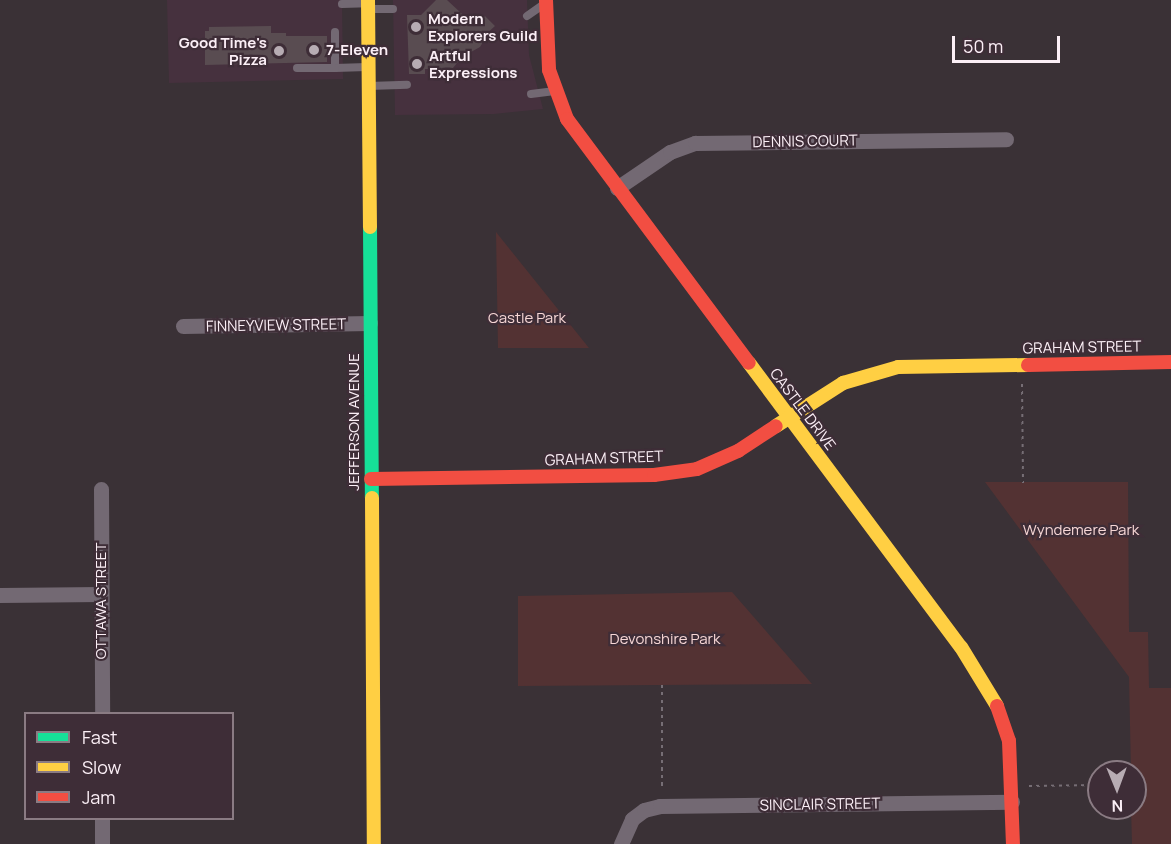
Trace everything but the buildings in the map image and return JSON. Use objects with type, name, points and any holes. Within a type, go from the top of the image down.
[{"type":"street","name":"CASTLE DRIVE","points":[[546,1],[547,46],[555,91],[567,119],[961,647],[994,698],[1009,741],[1013,844]]},
{"type":"street","name":"JEFFERSON AVENUE","points":[[368,4],[374,844]]},
{"type":"street","name":"DENNIS COURT","points":[[617,188],[670,152],[695,143],[1005,139]]},
{"type":"street","name":"FINNEYVIEW STREET","points":[[183,326],[370,323]]},
{"type":"street","name":"GRAHAM STREET","points":[[371,478],[654,475],[697,469],[738,451],[843,383],[898,367],[1171,362]]},
{"type":"street","name":"OTTAWA STREET","points":[[100,489],[102,712]]},
{"type":"street","points":[[0,595],[101,594]]},
{"type":"street","name":"SINCLAIR STREET","points":[[621,844],[632,819],[644,810],[660,806],[1012,802]]},
{"type":"street","points":[[102,820],[102,844]]},
{"type":"lane","points":[[527,16],[546,1]]},
{"type":"lane","points":[[342,4],[368,4],[393,9]]},
{"type":"lane","points":[[335,32],[336,68]]},
{"type":"lane","points":[[297,68],[368,67]]},
{"type":"lane","points":[[369,86],[407,86]]},
{"type":"lane","points":[[531,94],[555,91]]},
{"type":"path","points":[[1022,381],[1023,483]]},
{"type":"path","points":[[662,685],[662,790]]},
{"type":"path","points":[[1026,786],[1087,785]]},
{"type":"shaded area","points":[[167,0],[342,0],[343,79],[169,83]]},
{"type":"shaded area","points":[[393,0],[527,0],[529,55],[543,109],[494,114],[395,115]]},
{"type":"green space","name":"Castle Park","points":[[496,232],[589,348],[498,348]]},
{"type":"green space","name":"Wyndemere Park","points":[[985,482],[1128,482],[1129,632],[1148,632],[1149,688],[1171,688],[1171,844],[1132,844],[1131,820],[1147,820],[1147,760],[1131,760],[1129,677]]},
{"type":"green space","name":"Devonshire Park","points":[[732,592],[812,684],[518,686],[518,596]]},
{"type":"traffic: fast","points":[[370,227],[372,498]]},
{"type":"traffic: slow","points":[[368,0],[370,227]]},
{"type":"traffic: slow","points":[[749,363],[961,647],[997,706]]},
{"type":"traffic: slow","points":[[776,426],[843,383],[898,367],[1028,365]]},
{"type":"traffic: slow","points":[[372,498],[374,844]]},
{"type":"traffic: jam","points":[[546,0],[549,70],[567,119],[749,363]]},
{"type":"traffic: jam","points":[[1028,365],[1171,362]]},
{"type":"traffic: jam","points":[[371,479],[654,475],[697,469],[738,451],[776,426]]},
{"type":"traffic: jam","points":[[997,706],[1009,741],[1013,844]]},
{"type":"place","name":"Modern Explorers Guild","points":[[416,27]]},
{"type":"place","name":"7-Eleven","points":[[314,50]]},
{"type":"place","name":"Good Time's Pizza","points":[[279,51]]},
{"type":"place","name":"Artful Expressions","points":[[417,64]]}]
